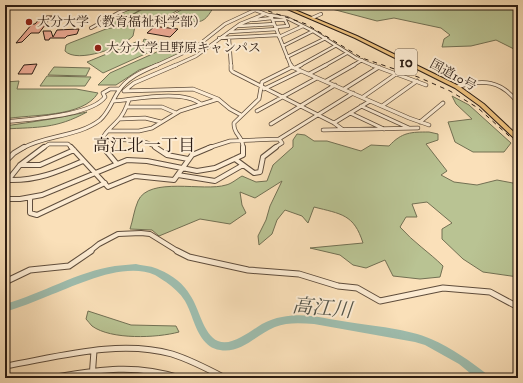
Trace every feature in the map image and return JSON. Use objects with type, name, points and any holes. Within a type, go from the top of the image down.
[{"type":"highway","name":"国道10号","points":[[280,5],[356,37],[457,87],[482,105],[518,139]]},
{"type":"street","points":[[91,28],[118,12],[137,5]]},
{"type":"street","points":[[242,5],[267,14],[287,18],[326,38],[335,46],[347,53],[379,68],[426,85]]},
{"type":"street","points":[[5,162],[17,150],[27,145],[45,138],[82,129],[95,123],[103,118],[110,110],[119,89],[131,78],[198,46],[227,23],[255,10]]},
{"type":"street","points":[[242,114],[230,109],[218,99],[193,89],[124,91],[134,83],[196,56],[246,20],[267,14]]},
{"type":"street","points":[[267,14],[274,24],[287,57],[294,67],[370,101],[429,125]]},
{"type":"street","points":[[312,18],[321,14]]},
{"type":"street","points":[[228,32],[274,24],[285,20],[288,26],[274,24],[246,20]]},
{"type":"street","points":[[237,26],[274,24]]},
{"type":"street","points":[[220,38],[279,36],[303,26]]},
{"type":"street","points":[[283,46],[313,31]]},
{"type":"street","points":[[229,38],[231,71],[334,123],[342,130]]},
{"type":"street","points":[[287,57],[326,38]]},
{"type":"street","points":[[5,199],[30,198],[50,193],[127,160],[141,160],[197,171],[208,170],[235,159],[243,155],[243,141],[235,132],[233,127],[235,121],[259,99],[263,88],[263,81],[335,46]]},
{"type":"street","points":[[309,74],[347,53]]},
{"type":"street","points":[[326,82],[362,60]]},
{"type":"street","points":[[344,89],[379,68]]},
{"type":"street","points":[[263,88],[301,71]]},
{"type":"street","points":[[363,97],[396,74]]},
{"type":"street","points":[[257,112],[317,78]]},
{"type":"street","points":[[382,106],[417,81]]},
{"type":"street","points":[[457,87],[480,81],[486,82],[507,89],[513,94],[518,103]]},
{"type":"street","points":[[271,124],[335,85]]},
{"type":"street","points":[[5,122],[87,110],[102,101],[105,97],[103,93],[105,90],[119,89]]},
{"type":"street","points":[[6,182],[20,165],[49,144],[68,144],[108,187],[135,176],[174,180],[192,155],[217,144],[279,139],[353,93]]},
{"type":"street","points":[[114,101],[177,96],[195,99],[201,104]]},
{"type":"street","points":[[108,131],[144,130],[152,128],[176,113],[218,99]]},
{"type":"street","points":[[117,164],[102,147],[102,140],[120,118],[127,107],[129,100]]},
{"type":"street","points":[[334,123],[370,101]]},
{"type":"street","points":[[420,122],[443,103]]},
{"type":"street","points":[[361,106],[409,128]]},
{"type":"street","points":[[127,107],[162,107],[176,113]]},
{"type":"street","points":[[350,113],[385,129]]},
{"type":"street","points":[[120,118],[145,118],[161,122]]},
{"type":"street","points":[[323,130],[418,128]]},
{"type":"street","points":[[235,159],[254,173],[260,172],[262,170],[262,159],[267,153],[282,142],[279,139]]},
{"type":"street","points":[[102,140],[139,140],[150,143],[167,155],[188,159]]},
{"type":"street","points":[[20,165],[40,165],[74,150]]},
{"type":"street","points":[[6,182],[38,179],[84,161]]},
{"type":"street","points":[[178,175],[216,181],[243,165]]},
{"type":"street","points":[[30,198],[30,213],[37,215],[105,184]]},
{"type":"street","points":[[5,282],[30,270],[69,266],[82,258],[99,244],[118,234],[141,233],[150,234],[189,257],[248,270],[298,274],[338,286],[357,288],[380,301],[443,288],[490,292],[518,307]]},
{"type":"street","points":[[5,366],[94,352],[142,348],[164,352],[196,361],[225,378]]},
{"type":"street","points":[[92,378],[94,352]]},
{"type":"street","points":[[50,378],[93,370],[135,368],[149,369],[180,378]]},
{"type":"green space","points":[[141,5],[148,5],[120,22],[163,21],[189,5],[220,5],[213,8],[207,17],[202,21],[191,21],[192,25],[155,23],[144,25],[101,24],[120,13]]},
{"type":"green space","points":[[150,5],[185,6],[161,20],[123,20]]},
{"type":"green space","points":[[317,5],[518,5],[518,51],[496,40],[471,46],[442,47],[444,39],[450,35],[441,28],[394,18],[377,21]]},
{"type":"green space","points":[[122,26],[135,26],[133,36],[120,45],[89,55],[71,55],[65,51],[66,45],[70,43],[106,29]]},
{"type":"green space","points":[[144,39],[161,44],[161,46],[176,44],[190,45],[172,58],[139,70],[116,85],[98,85],[110,73],[159,51],[143,42]]},
{"type":"green space","points":[[136,42],[154,50],[103,73],[87,62]]},
{"type":"green space","points":[[54,67],[90,68],[86,76],[48,75]]},
{"type":"green space","points":[[47,76],[91,77],[85,86],[40,86]]},
{"type":"green space","points":[[19,81],[17,89],[76,89],[98,93],[91,101],[81,107],[69,111],[56,114],[5,119],[5,82]]},
{"type":"green space","points":[[452,96],[469,105],[511,143],[504,152],[473,152],[455,142],[448,122],[472,119],[456,104]]},
{"type":"green space","points":[[87,112],[66,122],[47,126],[5,129],[5,126]]},
{"type":"green space","points":[[417,132],[438,134],[438,140],[426,144],[447,171],[441,175],[454,182],[477,185],[497,180],[518,184],[518,277],[483,272],[463,259],[442,239],[442,229],[452,223],[427,202],[412,204],[417,217],[406,217],[400,227],[443,266],[440,277],[420,279],[393,276],[385,260],[366,268],[353,265],[340,255],[310,248],[363,243],[359,233],[351,221],[339,214],[314,207],[308,223],[302,216],[285,210],[277,220],[272,234],[259,245],[258,236],[282,181],[255,198],[240,192],[242,205],[246,213],[230,224],[200,219],[159,236],[152,230],[130,229],[138,201],[144,193],[153,189],[178,186],[216,187],[232,183],[242,176],[256,182],[267,181],[273,165],[293,147],[293,140],[297,134],[305,135],[314,141],[327,141],[361,151],[371,145],[389,146],[403,135]]},
{"type":"green space","points":[[88,311],[131,325],[176,326],[179,332],[159,336],[122,336],[111,334],[100,331],[92,326],[86,319]]},
{"type":"building","points":[[42,16],[52,16],[39,33],[31,33],[22,42],[16,43],[32,24],[35,24]]},
{"type":"building","points":[[155,26],[178,29],[170,37],[147,33]]},
{"type":"building","points":[[79,29],[77,34],[67,36],[65,38],[50,38],[49,40],[45,40],[43,31],[51,31],[53,37],[57,30]]},
{"type":"building","points":[[37,64],[32,74],[18,74],[24,65]]},
{"type":"waterway","name":"高江川","points":[[5,308],[25,302],[92,275],[114,269],[136,268],[157,272],[176,284],[188,298],[204,333],[214,344],[220,346],[237,344],[272,323],[297,319],[314,320],[390,333],[428,342],[462,361],[484,378]]},
{"type":"railway","points":[[251,5],[306,24],[362,58],[418,77],[450,91],[478,108],[518,144]]},
{"type":"place","name":"大分大学（教育福祉科学部）","points":[[29,22]]},
{"type":"place","name":"大分大学旦野原キャンパス","points":[[98,48]]},
{"type":"district","name":"高江北一丁目","points":[[144,146]]}]
